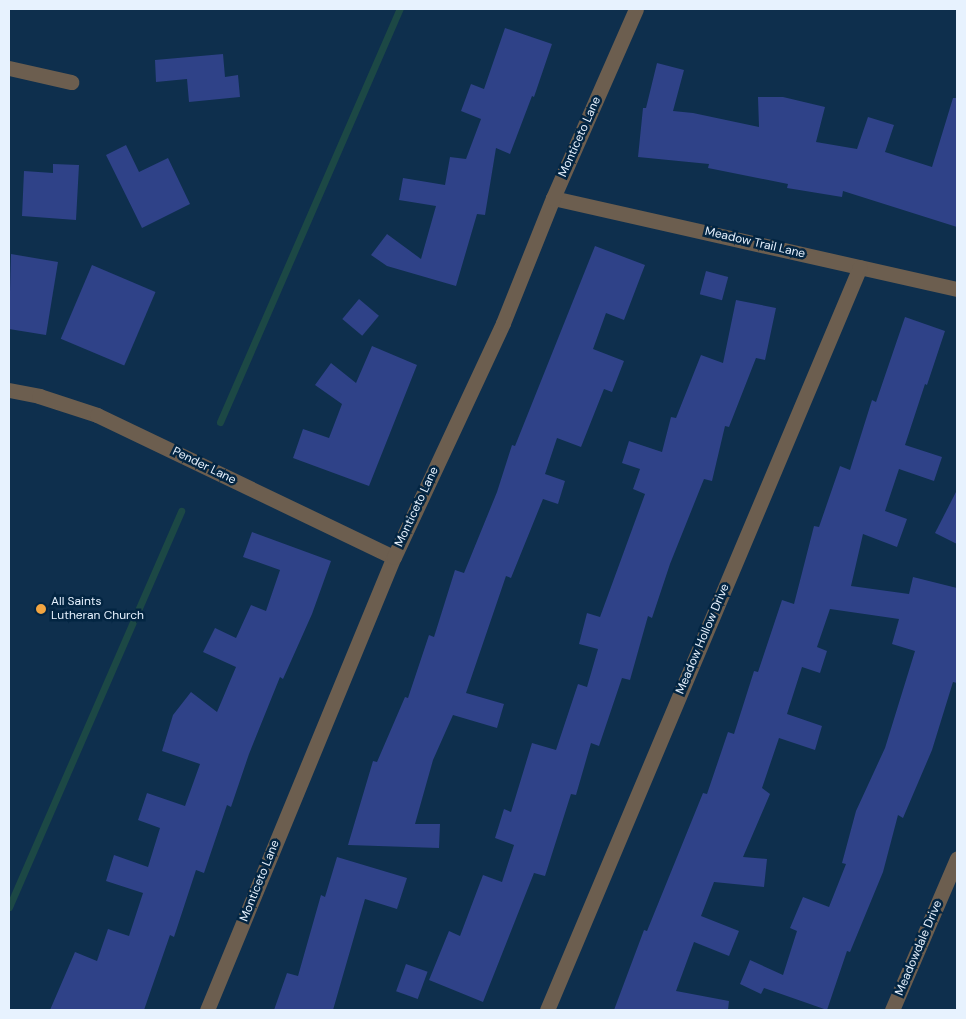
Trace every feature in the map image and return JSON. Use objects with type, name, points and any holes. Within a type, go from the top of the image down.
[{"type":"street","name":"Monticeto Lane","points":[[207,1010],[394,557],[503,323],[554,198],[636,9]]},
{"type":"street","points":[[9,68],[71,82]]},
{"type":"street","name":"Meadow Trail Lane","points":[[554,198],[957,289]]},
{"type":"street","name":"Meadow Hollow Drive","points":[[547,1010],[860,267]]},
{"type":"street","name":"Pender Lane","points":[[9,390],[39,396],[97,415],[394,557]]},
{"type":"street","name":"Meadowdale Drive","points":[[892,1010],[957,858]]},
{"type":"building","points":[[505,28],[552,44],[534,97],[532,96],[510,154],[496,148],[485,215],[477,214],[456,286],[387,266],[371,255],[387,234],[421,259],[436,206],[399,200],[403,178],[445,185],[450,157],[466,159],[481,119],[461,111],[471,84],[484,89]]},
{"type":"building","points":[[223,54],[225,77],[238,75],[240,97],[189,102],[187,79],[156,82],[155,60]]},
{"type":"building","points":[[657,63],[684,70],[673,111],[693,113],[759,127],[758,97],[783,97],[825,107],[816,142],[857,149],[868,117],[894,125],[885,152],[932,167],[953,98],[957,98],[957,227],[843,191],[842,197],[787,188],[788,184],[708,168],[709,164],[638,157],[643,108],[646,108]]},
{"type":"building","points":[[126,145],[139,172],[168,158],[190,204],[142,228],[106,155]]},
{"type":"building","points":[[53,164],[79,165],[76,220],[22,216],[24,171],[53,173]]},
{"type":"building","points":[[595,246],[645,265],[624,320],[606,313],[593,349],[624,361],[612,392],[604,389],[581,447],[557,438],[545,474],[565,481],[558,504],[543,499],[511,578],[506,576],[466,693],[504,704],[497,728],[453,715],[433,760],[415,824],[440,824],[439,848],[348,845],[373,761],[377,762],[405,697],[408,698],[429,635],[434,637],[455,570],[464,573],[497,492],[512,445],[515,446]]},
{"type":"building","points":[[11,254],[58,262],[46,335],[9,329]]},
{"type":"building","points":[[92,265],[156,292],[124,366],[61,339]]},
{"type":"building","points":[[706,271],[728,277],[722,300],[700,294]]},
{"type":"building","points":[[359,299],[379,316],[362,336],[342,319]]},
{"type":"building","points":[[736,300],[776,308],[765,360],[756,358],[729,427],[725,426],[712,481],[704,479],[670,564],[652,618],[648,616],[630,680],[622,678],[599,746],[591,743],[576,795],[571,794],[545,876],[534,873],[483,1002],[429,980],[449,931],[460,936],[483,875],[502,882],[514,845],[495,838],[504,809],[511,812],[532,743],[556,750],[578,684],[587,687],[598,649],[579,644],[587,613],[600,617],[645,494],[633,489],[640,469],[622,463],[629,441],[662,452],[671,417],[676,418],[701,355],[723,363]]},
{"type":"building","points":[[905,317],[945,331],[905,445],[942,457],[934,481],[899,469],[885,511],[907,519],[897,547],[863,534],[851,586],[909,594],[913,577],[957,588],[957,683],[953,682],[932,750],[903,818],[898,815],[883,872],[850,952],[847,951],[827,1010],[764,988],[761,994],[740,984],[750,960],[783,975],[797,931],[790,928],[803,897],[829,907],[846,864],[842,863],[856,811],[885,748],[915,651],[892,644],[899,619],[830,609],[817,647],[827,651],[820,673],[802,667],[787,714],[822,726],[815,750],[779,738],[762,788],[770,794],[743,857],[767,859],[764,887],[714,882],[701,916],[739,931],[729,956],[694,942],[676,991],[729,1001],[728,1010],[614,1010],[644,930],[647,931],[703,793],[707,794],[728,732],[734,734],[754,671],[758,672],[782,600],[794,604],[814,526],[819,527],[840,466],[850,470],[872,400],[876,402]]},
{"type":"building","points":[[372,346],[417,365],[369,486],[293,458],[303,429],[329,438],[342,404],[315,385],[331,363],[356,383]]},
{"type":"building","points":[[957,490],[957,544],[935,533]]},
{"type":"building","points":[[252,532],[331,561],[312,614],[283,679],[280,677],[249,754],[231,807],[227,805],[204,873],[196,870],[174,937],[170,935],[144,1010],[50,1010],[75,952],[97,961],[108,929],[129,936],[143,893],[106,881],[114,855],[148,867],[160,828],[138,820],[147,793],[185,806],[200,764],[162,751],[173,715],[191,692],[217,712],[236,667],[203,652],[215,628],[236,638],[251,605],[266,611],[280,570],[243,557]]},
{"type":"building","points":[[337,857],[407,878],[397,909],[365,899],[333,1010],[274,1010],[287,973],[298,976],[321,895],[325,897]]},
{"type":"building","points":[[406,964],[428,972],[418,999],[396,991]]},
{"type":"waterway","points":[[220,422],[400,9]]},
{"type":"waterway","points":[[9,907],[181,511]]},
{"type":"place","name":"All Saints Lutheran Church","points":[[41,609]]}]
